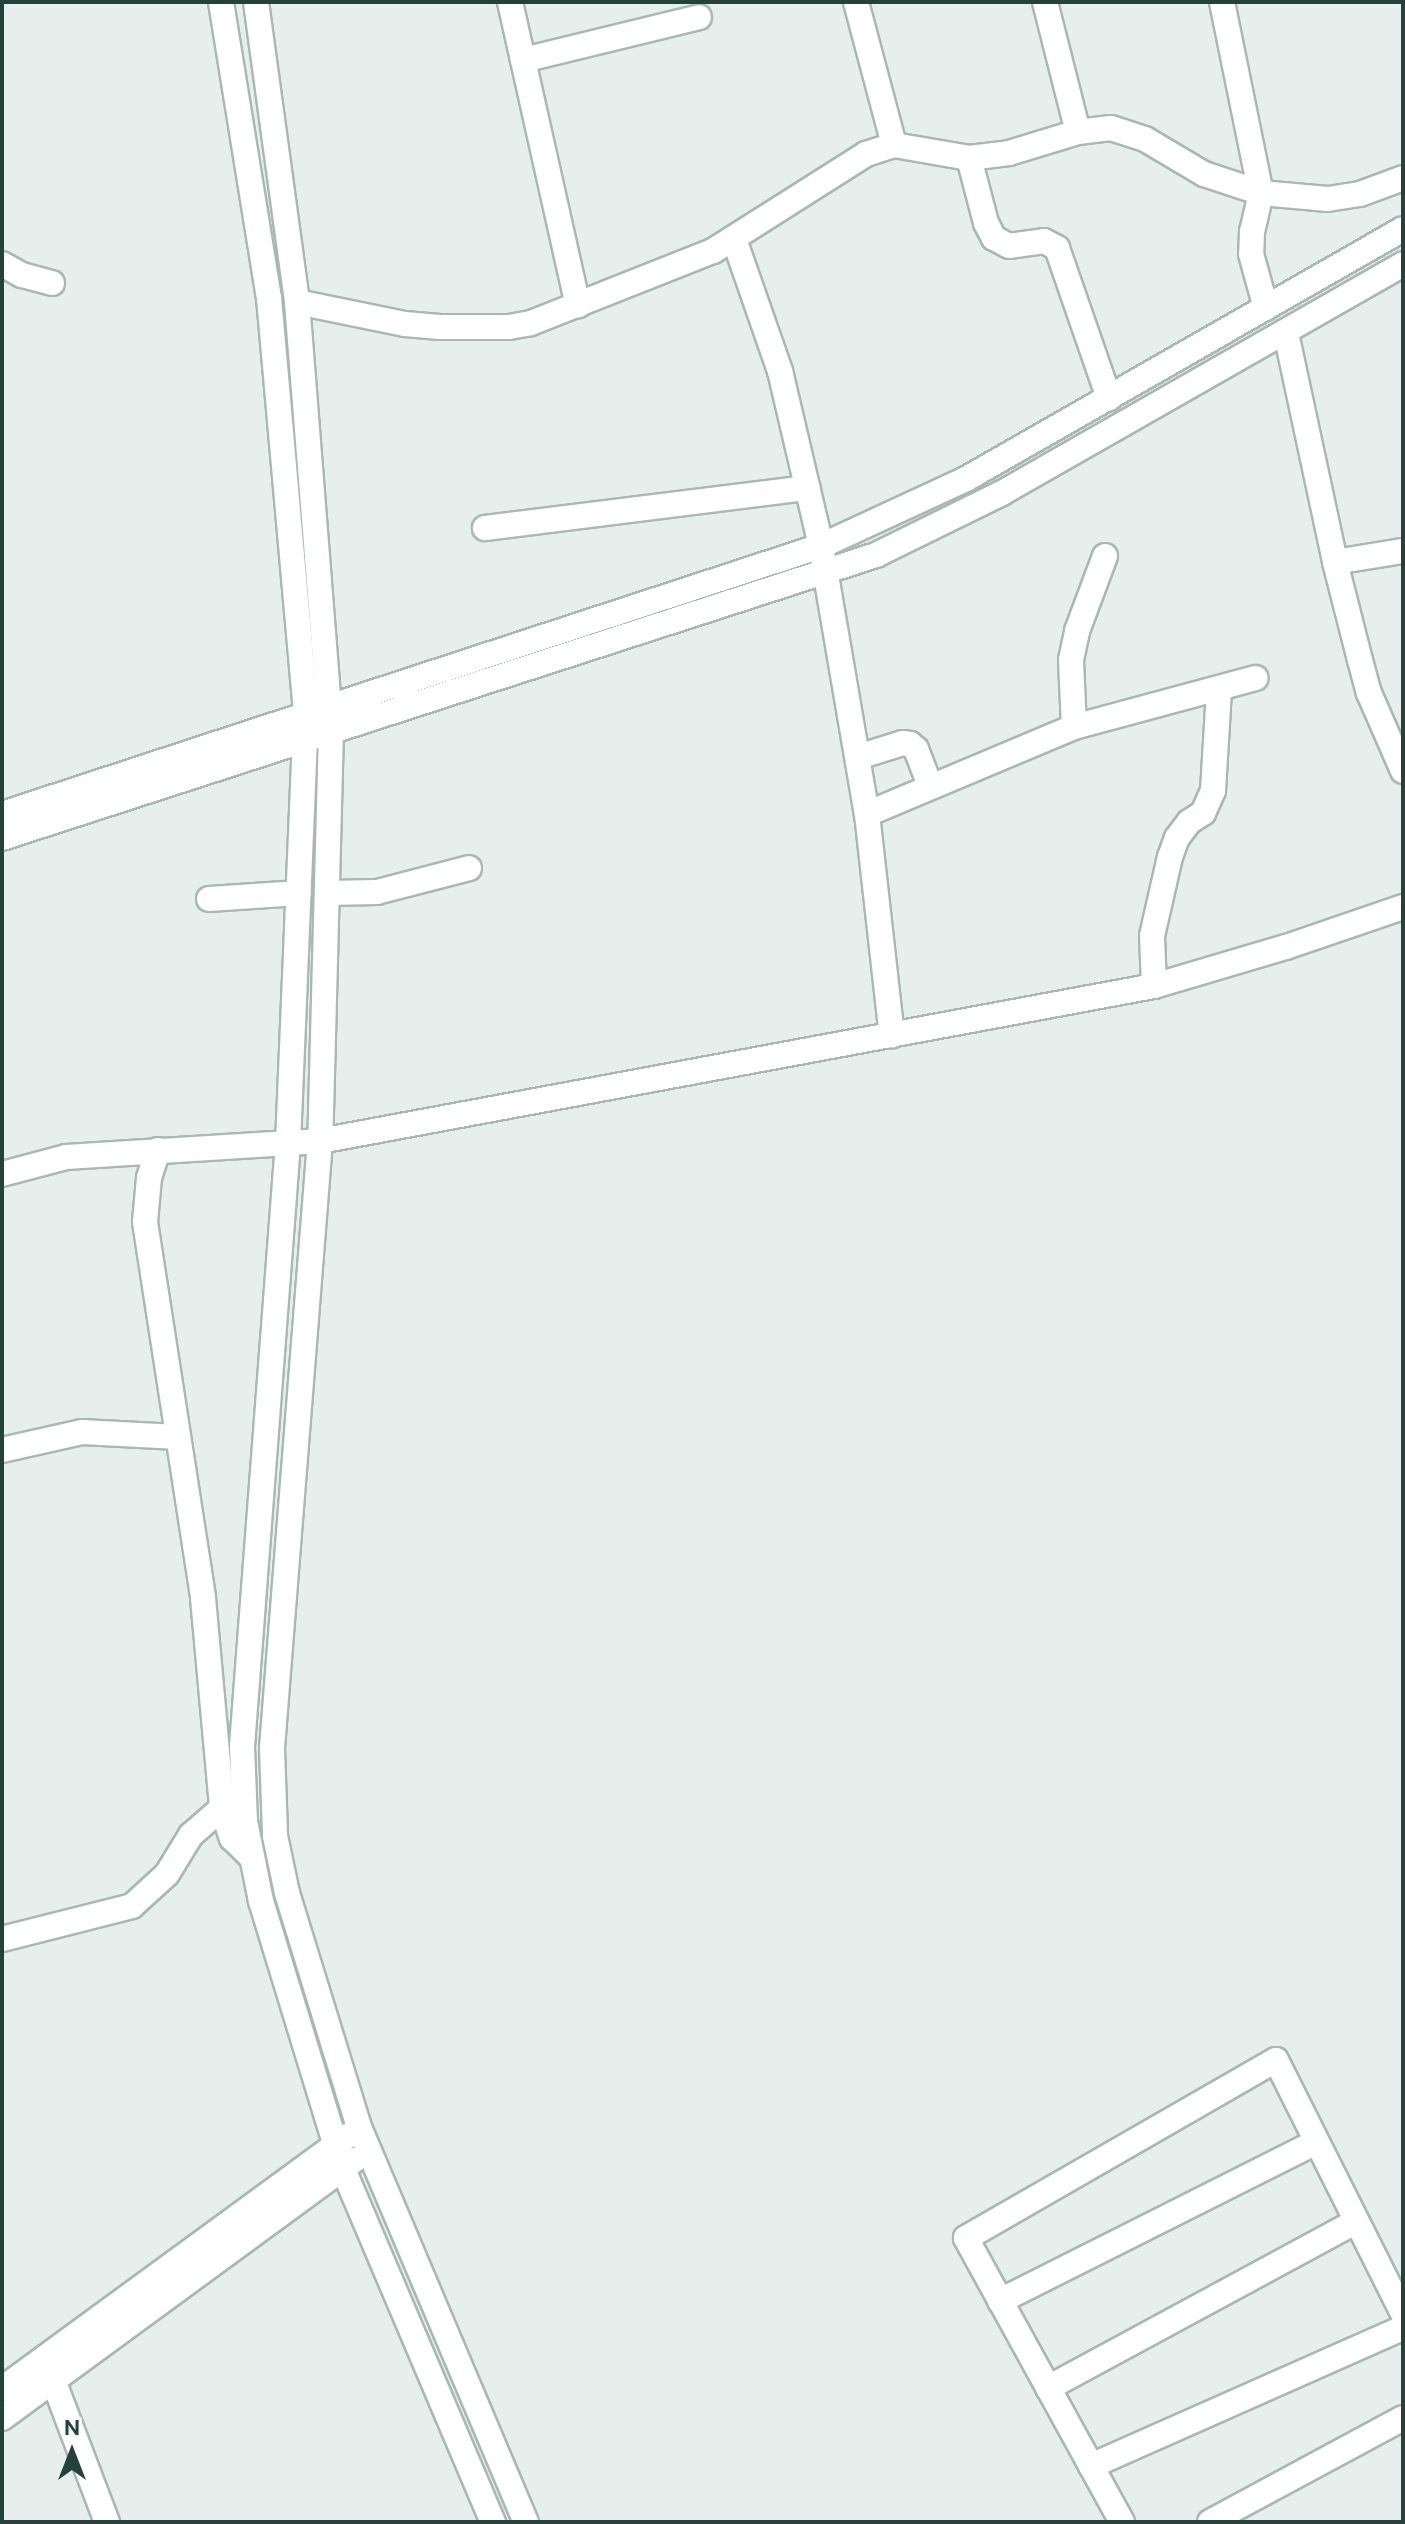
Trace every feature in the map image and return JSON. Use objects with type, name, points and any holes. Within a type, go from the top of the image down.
[{"type":"street","points":[[221,2],[269,298],[306,714],[288,1143],[242,1747],[251,1857],[339,2158],[493,2522]]},
{"type":"street","points":[[256,2],[297,302],[331,718],[320,1141],[272,1748],[272,1807],[287,1893],[363,2139],[526,2522]]},
{"type":"street","points":[[510,2],[578,305]]},
{"type":"street","points":[[856,2],[894,145]]},
{"type":"street","points":[[1045,2],[1078,132]]},
{"type":"street","points":[[1222,2],[1261,193],[1252,231],[1251,254],[1266,308]]},
{"type":"street","points":[[523,60],[699,17]]},
{"type":"street","points":[[297,302],[405,324],[481,328],[531,323],[685,263],[734,239],[866,154],[894,145],[969,158],[1009,153],[1078,132],[1100,128],[1121,129],[1204,174],[1261,193],[1328,199],[1360,194],[1403,178]]},
{"type":"street","points":[[969,158],[986,223],[994,238],[1009,246],[1044,241],[1057,248],[1109,398]]},
{"type":"street","points":[[2,838],[306,739],[331,718],[821,546],[917,504],[1403,229]]},
{"type":"street","points":[[734,239],[780,371],[821,546],[867,814],[892,1036]]},
{"type":"street","points":[[2,264],[22,275],[52,283]]},
{"type":"street","points":[[2,814],[306,714],[331,718],[825,573],[876,555],[960,516],[1403,264]]},
{"type":"street","points":[[1286,333],[1335,562],[1369,693],[1403,771]]},
{"type":"street","points":[[485,528],[808,488]]},
{"type":"street","points":[[1335,562],[1403,551]]},
{"type":"street","points":[[1074,727],[1071,660],[1077,631],[1105,556]]},
{"type":"street","points":[[867,814],[1074,727],[1255,678]]},
{"type":"street","points":[[1154,986],[1152,936],[1170,857],[1177,838],[1189,822],[1203,813],[1213,791],[1219,689]]},
{"type":"street","points":[[858,757],[903,743],[910,744],[916,749],[930,786]]},
{"type":"street","points":[[327,893],[393,889],[469,868]]},
{"type":"street","points":[[209,899],[299,893]]},
{"type":"street","points":[[2,1174],[48,1159],[320,1141],[892,1036],[1154,986],[1286,947],[1403,907]]},
{"type":"street","points":[[158,1150],[146,1191],[145,1222],[210,1654],[222,1808],[232,1838],[251,1857]]},
{"type":"street","points":[[2,1450],[82,1432],[178,1437]]},
{"type":"street","points":[[2,1939],[132,1906],[167,1874],[191,1835],[222,1808]]},
{"type":"street","points":[[1122,2522],[966,2238],[1276,2060],[1403,2314]]},
{"type":"street","points":[[2,2418],[363,2139]]},
{"type":"street","points":[[1000,2301],[1316,2142]]},
{"type":"street","points":[[2,2389],[339,2158]]},
{"type":"street","points":[[1048,2388],[1355,2222]]},
{"type":"street","points":[[1091,2466],[1403,2328]]},
{"type":"street","points":[[53,2380],[107,2522]]},
{"type":"street","points":[[1210,2522],[1403,2418]]}]
